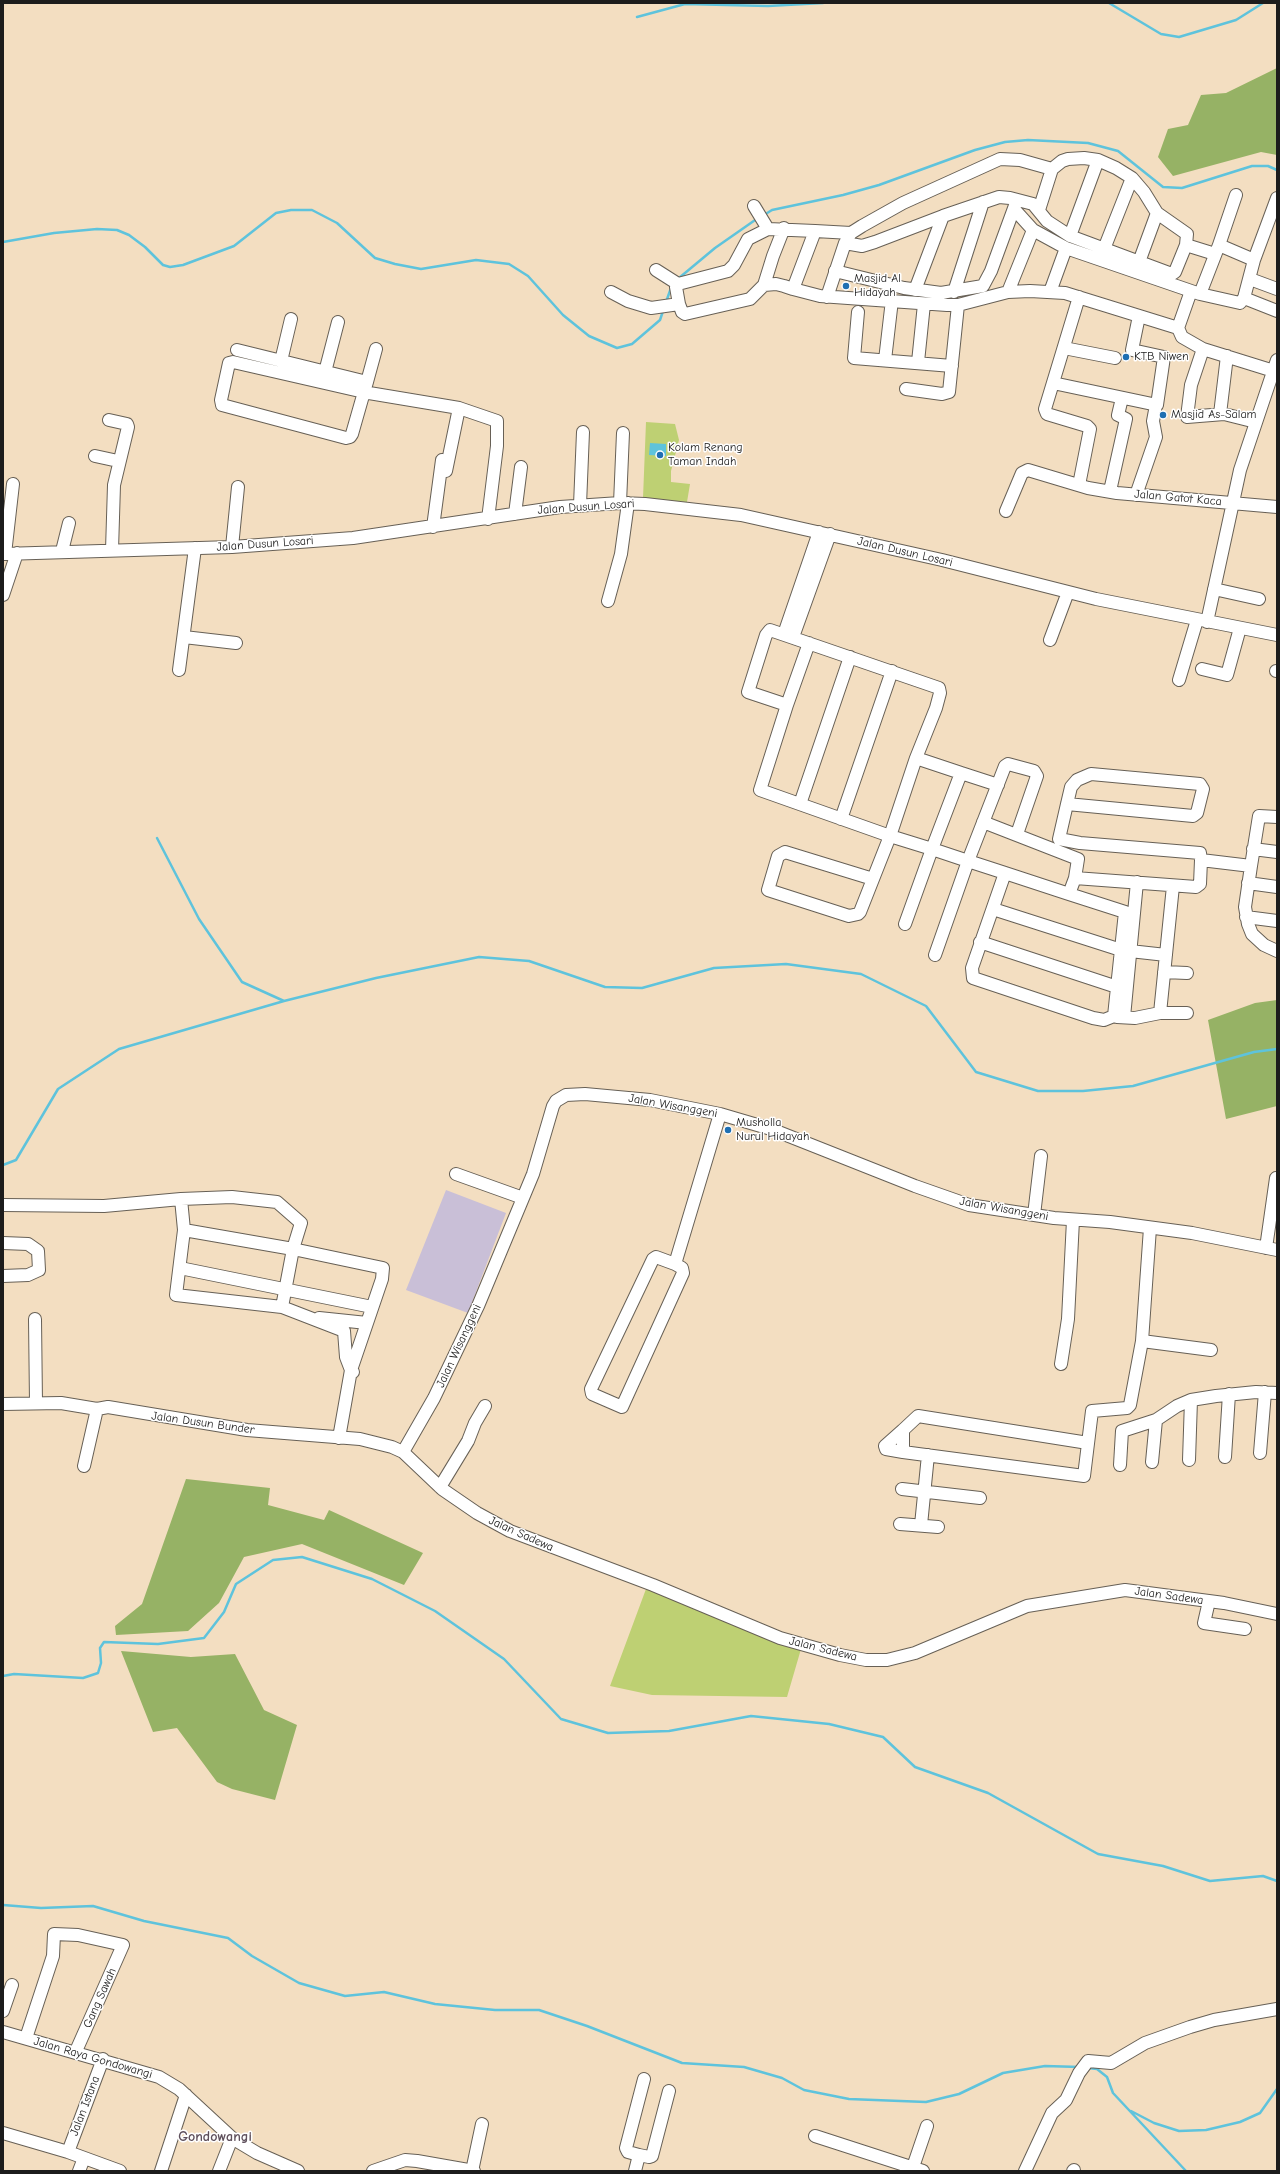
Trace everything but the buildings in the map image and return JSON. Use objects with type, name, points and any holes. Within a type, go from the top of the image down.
[{"type":"street","points":[[656,270],[675,282],[728,271],[734,265],[748,239],[766,226],[815,231],[848,238],[862,246],[999,197],[1016,204],[1033,204],[1056,228],[1070,236],[1104,250],[1172,274],[1175,272],[1186,245],[1187,234],[1157,213],[1144,192],[1132,178],[1116,168],[1098,160],[1084,158],[1068,159],[1062,161],[1052,169],[1039,210]]},
{"type":"street","points":[[827,297],[848,238],[903,203],[1000,159],[1020,160],[1052,169]]},
{"type":"street","points":[[1070,236],[1098,160]]},
{"type":"street","points":[[1104,250],[1132,178]]},
{"type":"street","points":[[1178,328],[1217,250],[1236,195]]},
{"type":"street","points":[[1016,204],[1033,230],[1066,248],[1236,304],[1240,303],[1244,298],[1254,260],[1277,198]]},
{"type":"street","points":[[954,292],[983,202]]},
{"type":"street","points":[[835,271],[915,290],[941,293],[954,292],[982,286],[991,271],[1016,204]]},
{"type":"street","points":[[755,208],[766,226]]},
{"type":"street","points":[[1139,262],[1157,213]]},
{"type":"street","points":[[915,290],[943,216]]},
{"type":"street","points":[[675,282],[682,312],[690,314],[750,299],[764,285],[784,228]]},
{"type":"street","points":[[1008,292],[1033,230]]},
{"type":"street","points":[[794,290],[815,231]]},
{"type":"street","points":[[1186,245],[1217,250],[1254,260]]},
{"type":"street","points":[[1050,292],[1066,248]]},
{"type":"street","points":[[1250,279],[1277,289]]},
{"type":"street","points":[[764,285],[776,284],[794,290],[827,297],[958,305],[1008,292],[1065,293],[1178,328],[1182,337],[1203,348],[1228,356],[1276,367],[1247,446],[1214,589],[1179,680]]},
{"type":"street","points":[[611,292],[640,306],[657,308],[679,304]]},
{"type":"street","points":[[1079,297],[1053,383],[1046,413],[1090,429],[1079,485]]},
{"type":"street","points":[[1244,298],[1277,311]]},
{"type":"street","points":[[884,360],[892,300]]},
{"type":"street","points":[[918,362],[924,304]]},
{"type":"street","points":[[906,389],[946,394],[950,388],[958,305]]},
{"type":"street","points":[[858,312],[854,358],[918,362],[952,366]]},
{"type":"street","points":[[1136,495],[1156,437],[1154,421],[1164,357],[1132,350],[1139,316]]},
{"type":"street","points":[[281,361],[291,319]]},
{"type":"street","points":[[325,372],[338,322]]},
{"type":"street","points":[[376,348],[365,387],[352,434],[346,438],[222,405],[220,400],[230,362],[365,387],[459,408],[497,421],[499,427],[488,519]]},
{"type":"street","points":[[1064,348],[1115,358]]},
{"type":"street","points":[[1203,348],[1193,379],[1186,416],[1194,418],[1220,414],[1232,415],[1256,422]]},
{"type":"street","points":[[237,350],[325,372],[365,387]]},
{"type":"street","points":[[1220,414],[1228,356]]},
{"type":"street","points":[[1053,383],[1156,405]]},
{"type":"street","points":[[1110,491],[1126,419],[1118,415],[1122,398]]},
{"type":"street","points":[[446,472],[459,408]]},
{"type":"street","points":[[109,420],[127,424],[128,426],[118,461],[114,485],[112,550]]},
{"type":"street","points":[[580,505],[583,432]]},
{"type":"street","points":[[608,601],[621,554],[624,503],[623,433]]},
{"type":"street","points":[[433,526],[439,475],[445,444]]},
{"type":"street","points":[[95,456],[118,461]]},
{"type":"street","points":[[515,514],[521,467]]},
{"type":"street","name":"Jalan Gatot Kaca","points":[[1006,512],[1023,471],[1028,470],[1079,485],[1136,495],[1277,507]]},
{"type":"street","points":[[3,595],[9,553],[12,484]]},
{"type":"street","points":[[232,547],[238,487]]},
{"type":"street","name":"Jalan Dusun Losari","points":[[9,553],[232,547],[352,538],[580,505],[624,503],[741,515],[824,533],[1068,592],[1202,621],[1277,635]]},
{"type":"street","points":[[62,551],[69,523]]},
{"type":"street","points":[[788,635],[824,533]]},
{"type":"street","points":[[179,670],[195,548]]},
{"type":"street","points":[[1214,589],[1259,599]]},
{"type":"street","points":[[1050,640],[1068,592]]},
{"type":"street","points":[[1202,669],[1227,675],[1240,628]]},
{"type":"street","points":[[787,705],[748,692],[768,632],[773,630],[937,687],[940,691],[936,708],[916,758],[890,836],[860,912],[852,916],[768,890],[778,856],[785,852],[873,879]]},
{"type":"street","points":[[184,637],[236,643]]},
{"type":"street","points":[[809,643],[787,705],[760,790],[890,836],[1125,912],[1126,950],[1117,987],[1119,1017]]},
{"type":"street","points":[[800,804],[850,657]]},
{"type":"street","points":[[840,819],[892,671]]},
{"type":"street","points":[[916,758],[998,785]]},
{"type":"street","points":[[935,956],[968,861],[1005,766],[1008,764],[1034,771],[1037,774],[1017,834]]},
{"type":"street","points":[[905,924],[961,774]]},
{"type":"street","points":[[1058,844],[1066,804],[1071,787],[1077,780],[1091,774],[1200,784],[1203,789],[1197,814],[1193,816],[1066,804]]},
{"type":"street","points":[[1277,817],[1258,816],[1245,907],[1246,917],[1252,934],[1264,945],[1277,951]]},
{"type":"street","points":[[983,822],[1017,834],[1058,844],[1080,843],[1200,853],[1201,860],[1199,886],[1173,886],[1075,878]]},
{"type":"street","points":[[1069,894],[1075,878],[1080,843]]},
{"type":"street","points":[[1058,844],[1078,859]]},
{"type":"street","points":[[1253,849],[1277,852]]},
{"type":"street","points":[[1201,860],[1251,866]]},
{"type":"street","points":[[1005,873],[972,968],[973,978],[1104,1020],[1119,1017],[1148,1017],[1160,1013],[1187,1013]]},
{"type":"street","points":[[1119,1017],[1126,950],[1137,882]]},
{"type":"street","points":[[1248,883],[1277,887]]},
{"type":"street","points":[[1160,1013],[1173,886]]},
{"type":"street","points":[[992,908],[1126,950],[1166,955]]},
{"type":"street","points":[[1246,917],[1277,921]]},
{"type":"street","points":[[980,942],[1117,987]]},
{"type":"street","points":[[1164,972],[1188,973]]},
{"type":"street","name":"Jalan Wisanggeni","points":[[402,1452],[434,1398],[468,1328],[523,1198],[540,1154],[556,1101],[566,1095],[585,1094],[650,1100],[720,1114],[771,1129],[941,1196],[969,1205],[1034,1215],[1217,1237],[1271,1249]]},
{"type":"street","points":[[676,1264],[720,1114]]},
{"type":"street","points":[[1034,1215],[1041,1156]]},
{"type":"street","points":[[456,1174],[523,1198]]},
{"type":"street","points":[[1271,1249],[1276,1178]]},
{"type":"street","points":[[3,1206],[104,1206],[232,1197],[277,1202],[301,1223],[293,1249],[282,1307]]},
{"type":"street","points":[[181,1200],[184,1230],[176,1295],[282,1307],[306,1318],[344,1331]]},
{"type":"street","points":[[1061,1364],[1068,1319],[1073,1220]]},
{"type":"street","points":[[1088,1443],[918,1416],[884,1446],[886,1449],[903,1452],[1079,1477],[1084,1476],[1092,1411],[1127,1408],[1130,1405],[1142,1341],[1150,1228]]},
{"type":"street","points":[[184,1230],[293,1249],[383,1268],[352,1370]]},
{"type":"street","points":[[3,1243],[28,1244],[38,1251],[39,1270],[28,1275],[3,1276]]},
{"type":"street","points":[[656,1257],[676,1264],[682,1268],[683,1272],[622,1407],[592,1394],[591,1389],[653,1259],[656,1257]]},
{"type":"street","points":[[180,1268],[372,1307]]},
{"type":"street","points":[[306,1318],[338,1319],[367,1323]]},
{"type":"street","points":[[35,1319],[36,1403]]},
{"type":"street","points":[[338,1319],[344,1331],[346,1357],[358,1381],[343,1438]]},
{"type":"street","points":[[1142,1341],[1211,1350]]},
{"type":"street","points":[[1260,1453],[1265,1392]]},
{"type":"street","points":[[1120,1465],[1122,1431],[1156,1420],[1177,1406],[1191,1400],[1229,1394],[1265,1392],[1277,1393]]},
{"type":"street","points":[[1225,1457],[1229,1394]]},
{"type":"street","points":[[1189,1460],[1191,1400]]},
{"type":"street","name":"Jalan Dusun Bunder","points":[[3,1404],[61,1403],[97,1409],[108,1407],[247,1430],[343,1438],[382,1444],[402,1452]]},
{"type":"street","points":[[440,1487],[468,1441],[475,1423],[485,1406]]},
{"type":"street","points":[[84,1466],[97,1409]]},
{"type":"street","points":[[1152,1462],[1156,1420]]},
{"type":"street","points":[[903,1430],[903,1452]]},
{"type":"street","name":"Jalan Sadewa","points":[[402,1452],[440,1487],[477,1513],[510,1531],[653,1585],[780,1638],[819,1650],[866,1660],[887,1660],[915,1653],[1004,1614],[1051,1601],[1125,1590],[1209,1601],[1277,1614]]},
{"type":"street","points":[[921,1525],[928,1455]]},
{"type":"street","points":[[902,1489],[980,1498]]},
{"type":"street","points":[[900,1524],[938,1527]]},
{"type":"street","points":[[1209,1601],[1204,1623],[1245,1629]]},
{"type":"street","name":"Gang Sawah","points":[[26,2038],[53,1956],[54,1934],[78,1935],[123,1945],[76,2051]]},
{"type":"street","points":[[3,2011],[12,1985]]},
{"type":"street","points":[[1025,2171],[1052,2113],[1066,2100],[1082,2068],[1090,2060],[1111,2063],[1145,2043],[1202,2023],[1277,2009]]},
{"type":"street","name":"Jalan Raya Gondowangi","points":[[3,2032],[76,2051],[160,2077],[186,2095],[232,2138],[257,2153],[298,2171]]},
{"type":"street","name":"Jalan Istana","points":[[68,2152],[103,2059]]},
{"type":"street","points":[[644,2079],[626,2148],[628,2152],[649,2157],[652,2156],[669,2091]]},
{"type":"street","points":[[161,2171],[186,2095]]},
{"type":"street","points":[[373,2171],[405,2160],[473,2171],[482,2124]]},
{"type":"street","points":[[814,2136],[917,2169],[928,2126]]},
{"type":"street","points":[[3,2133],[68,2152],[120,2171]]},
{"type":"street","points":[[219,2171],[232,2138]]},
{"type":"street","points":[[635,2171],[639,2155]]},
{"type":"street","points":[[79,2171],[84,2158]]},
{"type":"shaded area","points":[[446,1190],[506,1213],[468,1313],[406,1290]]},
{"type":"green space","points":[[1277,68],[1277,155],[1261,152],[1173,176],[1158,157],[1168,129],[1188,125],[1201,95],[1226,93]]},
{"type":"green space","name":"Kolam Renang Taman Indah","points":[[646,422],[675,424],[679,440],[671,471],[671,482],[690,484],[687,502],[643,498]]},
{"type":"green space","points":[[1277,1000],[1277,1106],[1226,1119],[1208,1020],[1255,1003]]},
{"type":"green space","points":[[186,1479],[270,1488],[268,1505],[324,1520],[329,1510],[423,1553],[404,1585],[302,1544],[244,1557],[219,1603],[188,1631],[116,1635],[115,1626],[142,1604]]},
{"type":"green space","points":[[646,1589],[738,1627],[801,1649],[787,1697],[652,1695],[610,1686]]},
{"type":"green space","points":[[121,1651],[191,1657],[235,1654],[264,1710],[297,1725],[275,1800],[232,1789],[217,1782],[177,1728],[153,1732]]},
{"type":"water","points":[[650,443],[666,444],[666,456],[649,455]]},
{"type":"waterway","points":[[637,17],[685,4],[768,6],[823,3]]},
{"type":"waterway","points":[[1109,3],[1161,34],[1179,37],[1236,20],[1263,3]]},
{"type":"waterway","points":[[764,215],[772,210],[843,195],[879,185],[975,150],[1005,142],[1028,140],[1088,143],[1118,151],[1163,187],[1182,188],[1252,166],[1268,166],[1277,170]]},
{"type":"waterway","points":[[3,242],[54,233],[97,229],[117,230],[129,235],[145,247],[163,265],[170,267],[183,265],[234,246],[276,213],[291,210],[312,210],[337,223],[375,258],[395,264],[421,269],[476,260],[509,264],[528,276],[563,315],[589,336],[617,348],[632,344],[660,320],[663,311]]},
{"type":"waterway","points":[[679,278],[715,248],[758,218]]},
{"type":"waterway","points":[[666,302],[671,288]]},
{"type":"waterway","points":[[157,838],[199,919],[242,982],[284,1001],[376,978],[479,957],[529,961],[605,987],[642,988],[714,968],[786,964],[861,974],[926,1006],[976,1072],[1038,1091],[1083,1091],[1133,1086],[1254,1052],[1277,1049]]},
{"type":"waterway","points":[[3,1165],[16,1160],[58,1089],[119,1049],[284,1001]]},
{"type":"waterway","points":[[3,1676],[14,1674],[83,1678],[98,1673],[101,1663],[100,1648],[104,1642],[158,1644],[204,1638],[224,1612],[236,1584],[273,1560],[302,1557],[372,1579],[435,1611],[504,1659],[561,1719],[608,1733],[669,1731],[751,1716],[829,1724],[883,1737],[915,1767],[988,1793],[1098,1854],[1163,1866],[1210,1881],[1263,1876],[1277,1881]]},
{"type":"waterway","points":[[3,1905],[41,1908],[93,1906],[144,1921],[228,1938],[252,1956],[299,1983],[345,1996],[384,1992],[435,2004],[495,2010],[539,2010],[587,2026],[682,2063],[744,2067],[782,2078],[804,2090],[849,2099],[926,2102],[959,2094],[1003,2073],[1045,2066],[1080,2067]]},
{"type":"waterway","points":[[1088,2068],[1097,2069],[1107,2077],[1113,2093],[1186,2171]]},
{"type":"waterway","points":[[1131,2111],[1154,2123],[1179,2131],[1206,2130],[1240,2122],[1260,2113],[1277,2089]]},
{"type":"place","name":"Masjid Al Hidayah","points":[[846,286]]},
{"type":"place","name":"KTB Niwen","points":[[1126,357]]},
{"type":"place","name":"Masjid As-Salam","points":[[1163,415]]},
{"type":"place","name":"Kolam Renang Taman Indah","points":[[660,455]]},
{"type":"place","name":"Musholla Nurul Hidayah","points":[[728,1130]]},
{"type":"district","name":"Gondowangi","points":[[215,2137]]}]
